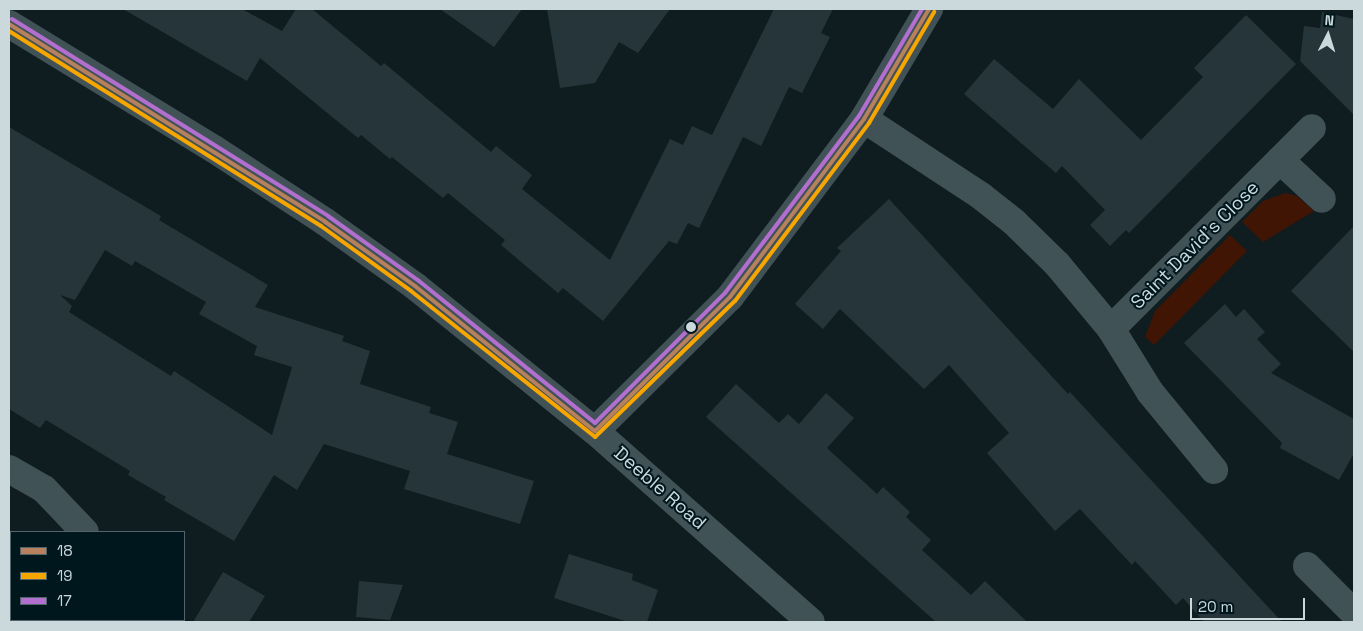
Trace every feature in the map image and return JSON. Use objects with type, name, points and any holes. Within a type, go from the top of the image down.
[{"type":"street","points":[[595,431],[730,297],[864,119],[928,9]]},
{"type":"street","name":"Deeble Road","points":[[9,24],[324,221],[415,286],[595,431],[811,622]]},
{"type":"street","points":[[864,119],[936,163],[1014,222],[1057,264],[1111,329],[1150,392],[1214,470]]},
{"type":"street","name":"Saint David's Close","points":[[1111,329],[1312,128]]},
{"type":"street","points":[[1280,160],[1322,199]]},
{"type":"street","points":[[9,469],[44,489],[84,531]]},
{"type":"street","points":[[1307,566],[1354,614]]},
{"type":"shaded area","points":[[1285,193],[1297,196],[1314,211],[1263,242],[1242,222],[1263,201]]},
{"type":"shaded area","points":[[1230,235],[1247,251],[1154,345],[1145,337],[1155,311]]},
{"type":"building","points":[[123,9],[242,9],[282,31],[296,9],[312,9],[381,66],[384,63],[491,152],[496,146],[532,175],[522,189],[610,260],[670,139],[683,145],[692,126],[712,135],[774,9],[833,9],[821,33],[830,37],[802,93],[789,87],[761,146],[743,137],[699,228],[688,223],[677,244],[669,241],[603,321],[563,288],[558,293],[501,245],[505,240],[448,193],[443,198],[361,135],[358,138],[260,58],[247,81]]},
{"type":"building","points":[[440,9],[522,9],[494,47]]},
{"type":"building","points":[[547,9],[670,9],[638,53],[619,42],[595,83],[560,88]]},
{"type":"building","points":[[1322,12],[1354,19],[1354,115],[1300,61],[1304,26],[1320,28]]},
{"type":"building","points":[[1246,15],[1296,64],[1129,233],[1126,230],[1110,246],[1090,225],[1105,210],[1062,166],[1056,173],[964,94],[994,59],[1053,109],[1079,79],[1141,140],[1203,77],[1194,68]]},
{"type":"building","points":[[9,127],[161,216],[159,220],[268,285],[255,307],[344,336],[342,341],[370,351],[360,384],[431,407],[429,413],[458,422],[447,454],[534,481],[520,524],[404,489],[410,471],[324,444],[297,490],[274,475],[234,541],[164,500],[166,497],[128,475],[130,471],[46,420],[40,428],[9,409]],"holes":[[[105,250],[132,266],[135,261],[206,302],[199,314],[257,346],[254,355],[292,367],[272,435],[174,371],[171,376],[69,312],[72,306],[60,295],[75,300]]]},
{"type":"building","points":[[889,199],[1068,394],[1070,392],[1282,622],[1204,622],[1183,598],[1176,605],[1135,561],[1132,565],[1080,509],[1055,531],[987,453],[1009,433],[949,365],[924,389],[840,309],[823,329],[795,304],[841,251],[837,248]]},
{"type":"building","points":[[1354,226],[1354,352],[1291,291]]},
{"type":"building","points":[[1225,304],[1236,317],[1244,309],[1265,332],[1257,339],[1281,364],[1271,373],[1354,419],[1354,453],[1339,480],[1280,448],[1282,443],[1184,343]]},
{"type":"building","points":[[736,384],[779,423],[788,414],[799,424],[826,393],[854,418],[827,448],[877,494],[883,487],[910,512],[906,517],[931,540],[922,550],[971,595],[985,581],[1027,622],[936,622],[706,417]]},
{"type":"building","points":[[569,554],[633,574],[632,580],[658,590],[647,622],[628,622],[554,598]]},
{"type":"building","points":[[223,572],[265,596],[249,622],[193,622]]},
{"type":"building","points":[[359,581],[403,585],[390,620],[356,617]]},
{"type":"transit line","name":"17","points":[[12,19],[328,216],[419,281],[595,423],[725,293],[859,116],[922,9]]},
{"type":"transit line","name":"18","points":[[9,24],[324,221],[415,286],[595,431],[730,297],[864,119],[929,9]]},
{"type":"transit line","name":"19","points":[[9,31],[321,226],[411,291],[595,437],[735,301],[869,123],[934,12]]}]
